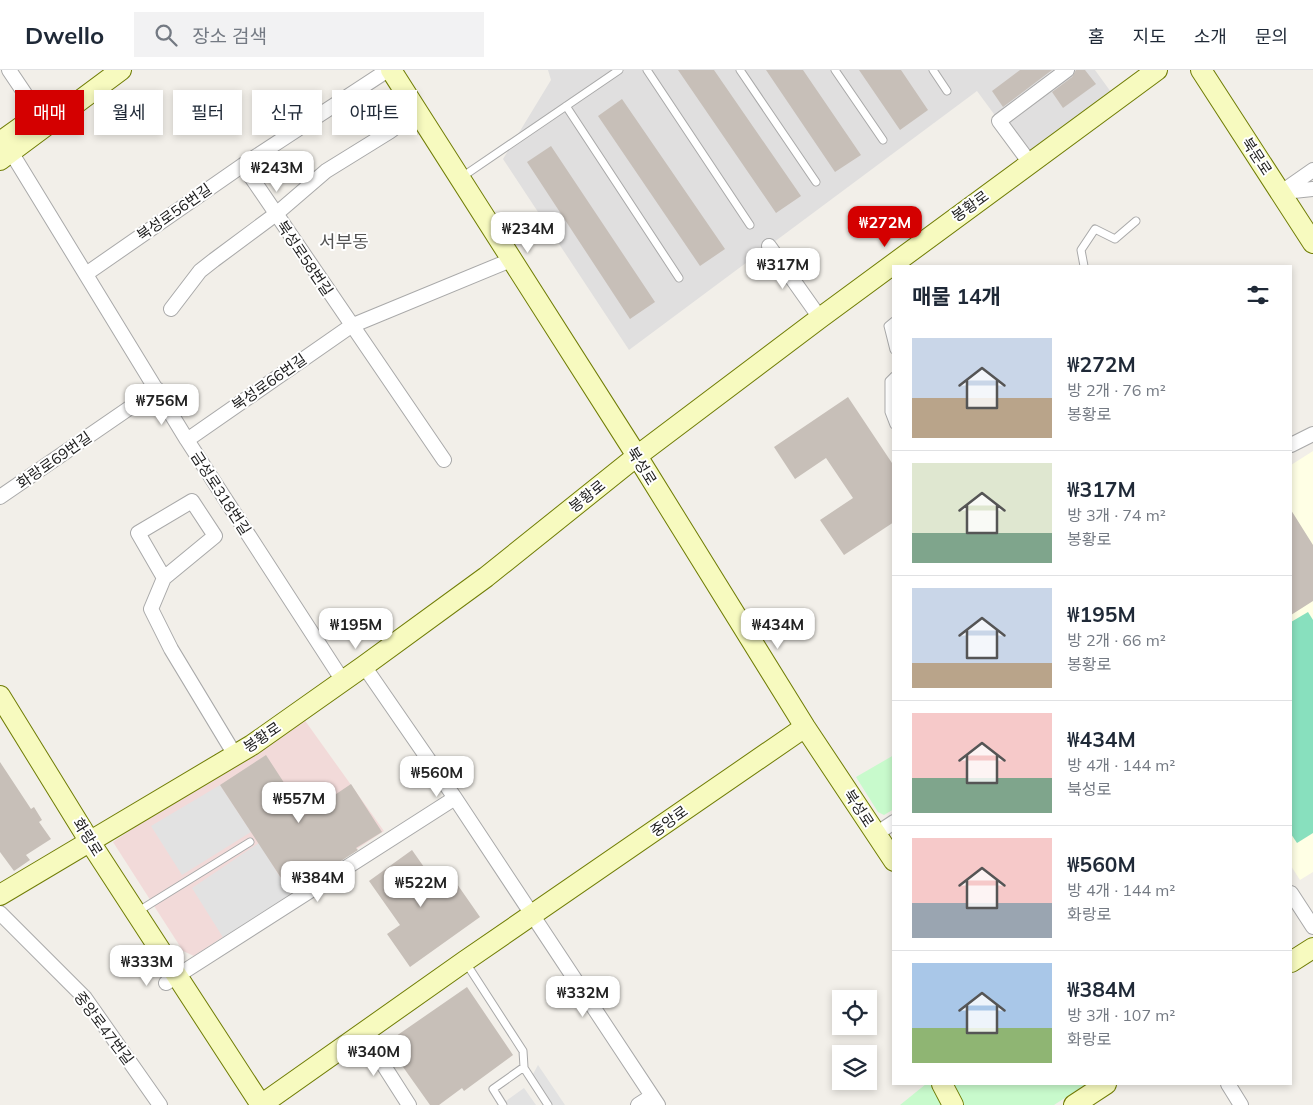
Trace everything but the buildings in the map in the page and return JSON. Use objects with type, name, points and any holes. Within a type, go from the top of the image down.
[{"type":"street","points":[[9,70],[20,90]]},
{"type":"street","points":[[75,90],[99,70]]},
{"type":"street","points":[[84,93],[122,70]]},
{"type":"street","name":"북성로","points":[[390,70],[403,90]]},
{"type":"street","name":"북성로56번길","points":[[86,274],[243,165],[390,70]]},
{"type":"street","points":[[1030,162],[999,121],[1067,70]]},
{"type":"street","name":"봉황로","points":[[0,895],[252,746],[486,577],[636,456],[1030,162],[1157,70]]},
{"type":"street","name":"북문로","points":[[1201,70],[1313,243]]},
{"type":"street","name":"북성로","points":[[417,112],[806,727],[892,858]]},
{"type":"street","points":[[4,151],[22,135]]},
{"type":"street","points":[[171,309],[200,271],[276,214],[326,171],[384,135]]},
{"type":"street","name":"금성로318번길","points":[[4,151],[86,274],[187,440],[342,681]]},
{"type":"street","name":"북성로58번길","points":[[243,165],[351,326]]},
{"type":"street","points":[[1280,193],[1313,170]]},
{"type":"street","points":[[1280,193],[1313,189]]},
{"type":"street","points":[[769,246],[820,318]]},
{"type":"street","name":"북성로66번길","points":[[187,440],[351,326],[511,260]]},
{"type":"street","points":[[351,326],[444,460]]},
{"type":"street","name":"화랑로69번길","points":[[0,497],[157,389]]},
{"type":"street","points":[[1292,444],[1313,434]]},
{"type":"street","points":[[164,578],[138,534],[192,501],[215,536],[164,578],[151,609],[171,649],[235,755]]},
{"type":"street","points":[[364,666],[455,798],[655,1101],[638,1105]]},
{"type":"street","name":"화랑로","points":[[0,696],[84,846],[136,912],[171,980],[261,1105]]},
{"type":"street","name":"화랑로","points":[[0,723],[84,846],[171,980],[245,1105]]},
{"type":"street","name":"중앙로","points":[[261,1105],[465,961],[806,727]]},
{"type":"street","points":[[171,980],[455,798]]},
{"type":"street","points":[[876,834],[892,823]]},
{"type":"street","points":[[1292,895],[1313,927]]},
{"type":"street","name":"중앙로47번길","points":[[0,913],[86,998],[160,1105]]},
{"type":"street","points":[[1292,961],[1313,948]]},
{"type":"street","points":[[362,1033],[409,1105]]},
{"type":"street","points":[[943,1085],[954,1105]]},
{"type":"street","points":[[1074,1105],[1104,1085]]},
{"type":"street","points":[[1229,1085],[1241,1105]]},
{"type":"lane","points":[[460,178],[619,70]]},
{"type":"lane","points":[[647,70],[750,224]]},
{"type":"lane","points":[[740,70],[816,182]]},
{"type":"lane","points":[[835,70],[883,140]]},
{"type":"lane","points":[[933,70],[947,91]]},
{"type":"lane","points":[[566,106],[679,278]]},
{"type":"lane","points":[[1084,265],[1081,250],[1095,229],[1115,239],[1136,221]]},
{"type":"lane","points":[[892,323],[888,326],[892,342]]},
{"type":"lane","points":[[892,378],[889,381],[889,412],[892,420]]},
{"type":"lane","points":[[136,912],[250,842]]},
{"type":"lane","points":[[465,961],[523,1051],[524,1068],[548,1105]]},
{"type":"lane","points":[[503,1105],[492,1089],[524,1068]]},
{"type":"shaded area","points":[[548,70],[1095,70],[1116,99],[1030,163],[977,91],[629,350],[503,159],[551,80]]},
{"type":"shaded area","points":[[1313,451],[1313,872],[1300,880],[1292,868],[1292,464]]},
{"type":"shaded area","points":[[301,715],[384,831],[194,956],[183,951],[113,842]]},
{"type":"shaded area","points":[[220,785],[251,832],[182,875],[151,826]]},
{"type":"shaded area","points":[[259,843],[292,896],[224,939],[192,888]]},
{"type":"shaded area","points":[[538,1065],[565,1105],[552,1105],[532,1076]]},
{"type":"shaded area","points":[[524,1088],[536,1105],[508,1105],[506,1101]]},
{"type":"green space","points":[[1308,612],[1313,620],[1313,833],[1297,843],[1292,836],[1292,621]]},
{"type":"green space","points":[[892,756],[892,810],[884,815],[878,812],[856,777]]},
{"type":"green space","points":[[925,1085],[1084,1085],[1054,1105],[900,1105]]},
{"type":"district","name":"서부동","points":[[344,241]]}]
